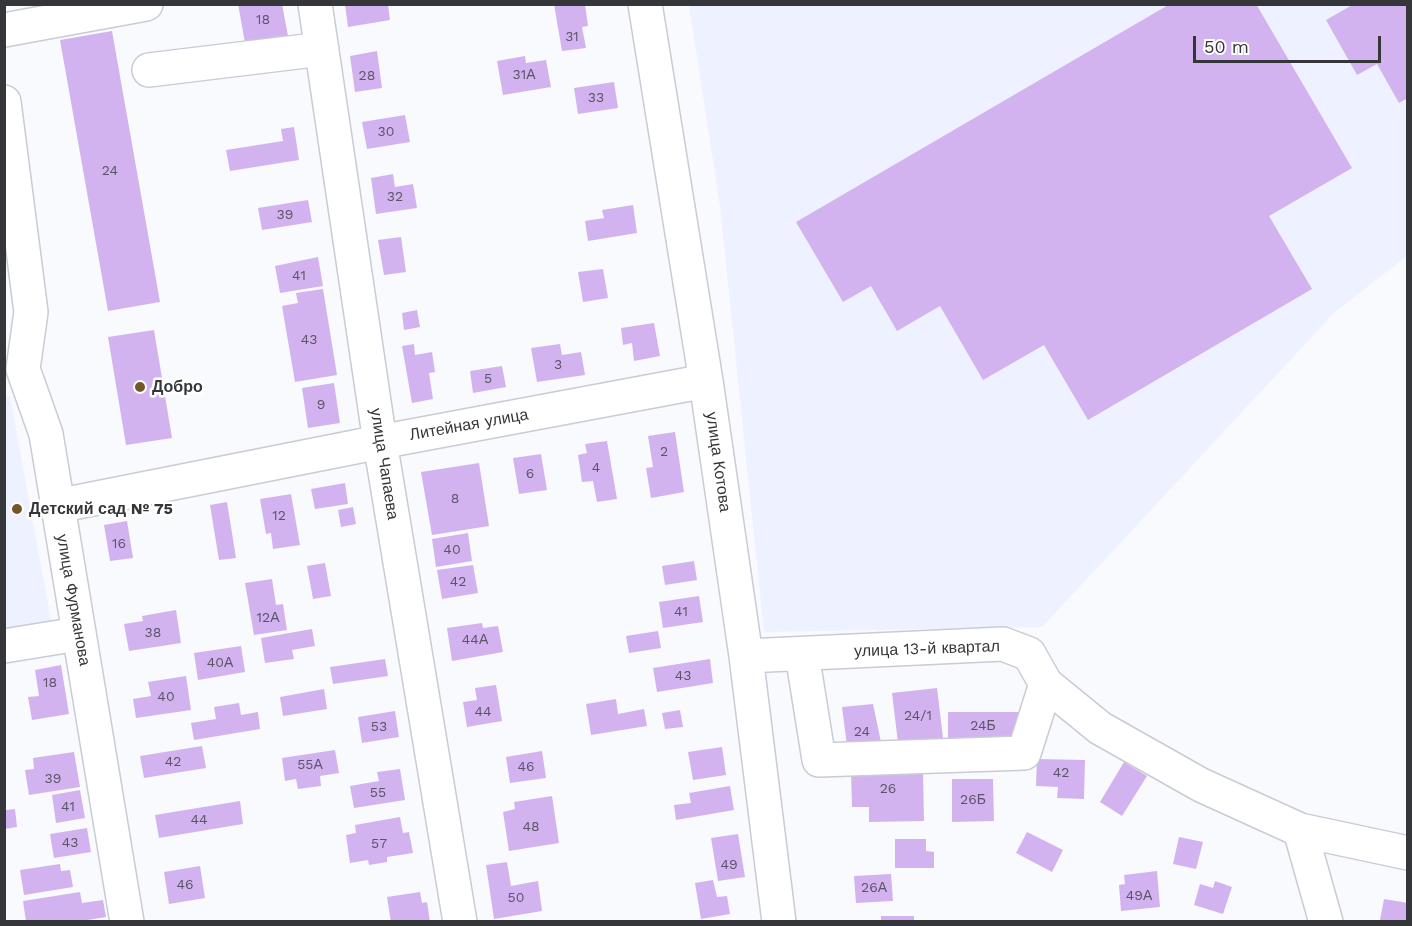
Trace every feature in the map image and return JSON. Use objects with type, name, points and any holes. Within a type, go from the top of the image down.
[{"type":"street","points":[[4,30],[146,4]]},
{"type":"street","name":"улица Чапаева","points":[[315,4],[380,442],[460,921]]},
{"type":"street","name":"улица Котова","points":[[645,4],[706,381],[746,656],[779,921]]},
{"type":"street","points":[[149,70],[322,49]]},
{"type":"street","name":"улица Фурманова","points":[[4,102],[31,312],[14,371],[46,434],[128,921]]},
{"type":"street","name":"Литейная улица","points":[[57,506],[706,381]]},
{"type":"street","points":[[4,646],[78,634]]},
{"type":"street","name":"улица 13-й квартал","points":[[746,656],[1003,644],[1029,654],[1046,684],[1100,728],[1201,785],[1300,830],[1407,853]]},
{"type":"street","points":[[802,654],[819,760],[1024,753],[1046,684]]},
{"type":"street","points":[[1300,830],[1326,921]]},
{"type":"shaded area","points":[[689,5],[1407,5],[1407,256],[1336,311],[1042,627],[764,632],[720,206]]},
{"type":"shaded area","name":"Детский сад № 75","points":[[10,396],[51,621],[5,628],[4,397]]},
{"type":"building","points":[[238,4],[282,4],[288,36],[245,43]]},
{"type":"building","points":[[345,4],[388,4],[390,20],[348,27]]},
{"type":"building","points":[[554,4],[585,4],[588,26],[582,27],[586,48],[562,51]]},
{"type":"building","points":[[1170,4],[1256,4],[1352,168],[1269,216],[1312,289],[1088,420],[1044,345],[983,380],[940,306],[897,331],[871,286],[843,302],[796,222]]},
{"type":"building","points":[[1354,4],[1408,4],[1408,98],[1399,103],[1377,64],[1357,75],[1326,20]]},
{"type":"building","points":[[112,31],[160,302],[108,311],[60,40]]},
{"type":"building","points":[[377,51],[382,88],[355,92],[350,56]]},
{"type":"building","points":[[525,56],[526,63],[546,60],[551,87],[503,95],[497,61]]},
{"type":"building","points":[[614,82],[618,108],[578,114],[574,88]]},
{"type":"building","points":[[405,115],[410,142],[367,149],[362,122]]},
{"type":"building","points":[[294,127],[299,160],[230,171],[226,150],[283,141],[281,129]]},
{"type":"building","points":[[393,174],[395,187],[413,184],[417,208],[376,214],[371,178]]},
{"type":"building","points":[[308,200],[312,222],[262,230],[258,208]]},
{"type":"building","points":[[633,205],[637,233],[588,241],[585,221],[604,218],[602,210]]},
{"type":"building","points":[[401,237],[406,272],[384,275],[378,240]]},
{"type":"building","points":[[318,257],[323,286],[280,293],[275,266]]},
{"type":"building","points":[[603,269],[608,298],[583,302],[578,272]]},
{"type":"building","points":[[323,289],[337,375],[295,382],[282,306],[298,303],[296,293]]},
{"type":"building","points":[[417,310],[420,327],[404,330],[402,313]]},
{"type":"building","points":[[654,323],[660,356],[634,361],[632,343],[623,345],[621,328]]},
{"type":"building","name":"Добро","points":[[154,330],[172,438],[126,445],[108,337]]},
{"type":"building","points":[[414,344],[415,355],[432,352],[435,372],[429,373],[433,399],[412,403],[402,346]]},
{"type":"building","points":[[560,344],[562,355],[581,352],[585,375],[537,382],[531,348]]},
{"type":"building","points":[[502,366],[506,387],[473,393],[470,371]]},
{"type":"building","points":[[334,383],[340,423],[308,428],[302,388]]},
{"type":"building","points":[[675,432],[684,492],[651,498],[646,468],[653,467],[648,436]]},
{"type":"building","points":[[607,441],[617,499],[597,502],[593,481],[582,482],[578,455],[587,453],[585,444]]},
{"type":"building","points":[[541,454],[547,490],[519,494],[513,458]]},
{"type":"building","points":[[479,463],[489,526],[432,535],[421,472]]},
{"type":"building","points":[[345,483],[348,504],[315,509],[311,489]]},
{"type":"building","points":[[291,494],[300,545],[273,549],[271,533],[266,534],[260,499]]},
{"type":"building","points":[[227,502],[236,558],[219,560],[210,505]]},
{"type":"building","points":[[353,507],[356,524],[341,527],[338,510]]},
{"type":"building","points":[[127,521],[133,558],[110,561],[104,525]]},
{"type":"building","points":[[468,533],[472,561],[436,567],[432,539]]},
{"type":"building","points":[[694,561],[697,580],[665,585],[662,566]]},
{"type":"building","points":[[325,563],[331,596],[313,599],[307,566]]},
{"type":"building","points":[[473,565],[478,593],[442,599],[437,570]]},
{"type":"building","points":[[272,579],[276,605],[283,604],[287,630],[254,635],[245,583]]},
{"type":"building","points":[[699,596],[703,622],[663,628],[659,602]]},
{"type":"building","points":[[176,610],[181,643],[129,651],[124,624],[143,621],[142,616]]},
{"type":"building","points":[[482,623],[483,628],[498,626],[503,652],[452,661],[447,628]]},
{"type":"building","points":[[312,629],[315,646],[292,650],[294,659],[265,663],[261,638]]},
{"type":"building","points":[[658,631],[661,648],[629,653],[626,636]]},
{"type":"building","points":[[241,646],[245,672],[198,680],[194,653]]},
{"type":"building","points":[[385,659],[388,676],[333,684],[330,667]]},
{"type":"building","points":[[710,659],[713,683],[657,692],[653,668]]},
{"type":"building","points":[[61,665],[69,714],[32,720],[28,697],[39,696],[35,670]]},
{"type":"building","points":[[186,676],[191,710],[136,718],[133,699],[151,696],[148,682]]},
{"type":"building","points":[[496,685],[502,721],[467,727],[463,702],[477,700],[475,688]]},
{"type":"building","points":[[937,688],[943,738],[898,743],[892,693]]},
{"type":"building","points":[[324,689],[327,709],[283,716],[280,697]]},
{"type":"building","points":[[616,699],[618,714],[644,709],[647,726],[591,735],[586,704]]},
{"type":"building","points":[[239,703],[241,715],[258,712],[260,729],[194,740],[191,723],[216,719],[214,707]]},
{"type":"building","points":[[873,704],[881,742],[847,746],[842,707]]},
{"type":"building","points":[[680,710],[683,727],[665,729],[662,713]]},
{"type":"building","points":[[395,711],[399,737],[362,743],[358,717]]},
{"type":"building","points":[[948,712],[1019,712],[1019,741],[948,741]]},
{"type":"building","points":[[202,746],[206,768],[144,778],[140,756]]},
{"type":"building","points":[[722,747],[726,775],[693,780],[688,752]]},
{"type":"building","points":[[335,750],[339,773],[320,776],[321,786],[298,789],[296,779],[285,781],[282,758]]},
{"type":"building","points":[[542,751],[546,778],[510,783],[506,757]]},
{"type":"building","points":[[74,752],[80,787],[29,795],[25,770],[34,769],[33,758]]},
{"type":"building","points":[[1037,759],[1085,760],[1084,799],[1057,798],[1058,787],[1036,786]]},
{"type":"building","points":[[1124,762],[1147,776],[1122,816],[1100,802]]},
{"type":"building","points":[[400,769],[405,800],[354,808],[350,786],[379,781],[377,772]]},
{"type":"building","points":[[923,770],[924,821],[869,822],[869,807],[852,807],[851,772]]},
{"type":"building","points":[[952,779],[993,779],[994,821],[952,822]]},
{"type":"building","points":[[730,786],[734,810],[676,820],[674,805],[691,803],[689,793]]},
{"type":"building","points":[[80,790],[85,818],[56,823],[52,795]]},
{"type":"building","points":[[552,796],[559,843],[509,851],[503,812],[515,809],[514,802]]},
{"type":"building","points":[[240,801],[243,824],[159,838],[155,815]]},
{"type":"building","points":[[4,806],[6,810],[15,809],[17,827],[4,829]]},
{"type":"building","points":[[400,817],[403,833],[409,832],[413,853],[387,857],[387,862],[369,865],[368,860],[350,863],[346,835],[356,833],[355,825]]},
{"type":"building","points":[[87,828],[91,852],[54,858],[50,834]]},
{"type":"building","points":[[1027,832],[1063,850],[1052,872],[1016,853]]},
{"type":"building","points":[[738,834],[745,877],[718,881],[711,838]]},
{"type":"building","points":[[1179,837],[1203,842],[1196,869],[1173,864]]},
{"type":"building","points":[[895,839],[926,839],[926,851],[934,852],[934,868],[895,868]]},
{"type":"building","points":[[507,862],[511,886],[538,881],[542,911],[494,919],[486,865]]},
{"type":"building","points":[[60,864],[61,871],[70,870],[73,887],[24,895],[20,870]]},
{"type":"building","points":[[200,866],[205,898],[169,904],[164,872]]},
{"type":"building","points":[[1157,871],[1160,907],[1121,911],[1119,885],[1125,884],[1124,875]]},
{"type":"building","points":[[891,874],[893,901],[856,903],[854,876]]},
{"type":"building","points":[[713,880],[717,897],[727,896],[730,914],[701,919],[695,883]]},
{"type":"building","points":[[1215,881],[1232,887],[1223,914],[1194,905],[1200,884],[1213,888]]},
{"type":"building","points":[[80,892],[82,903],[103,900],[106,917],[75,922],[26,922],[23,901]]},
{"type":"building","points":[[420,892],[422,903],[427,902],[430,922],[391,922],[387,897]]},
{"type":"building","points":[[1384,899],[1408,903],[1408,922],[1380,920]]},
{"type":"building","points":[[881,916],[914,916],[914,922],[881,922]]},
{"type":"place","name":"Добро","points":[[140,387]]},
{"type":"place","name":"Детский сад № 75","points":[[17,509]]}]
